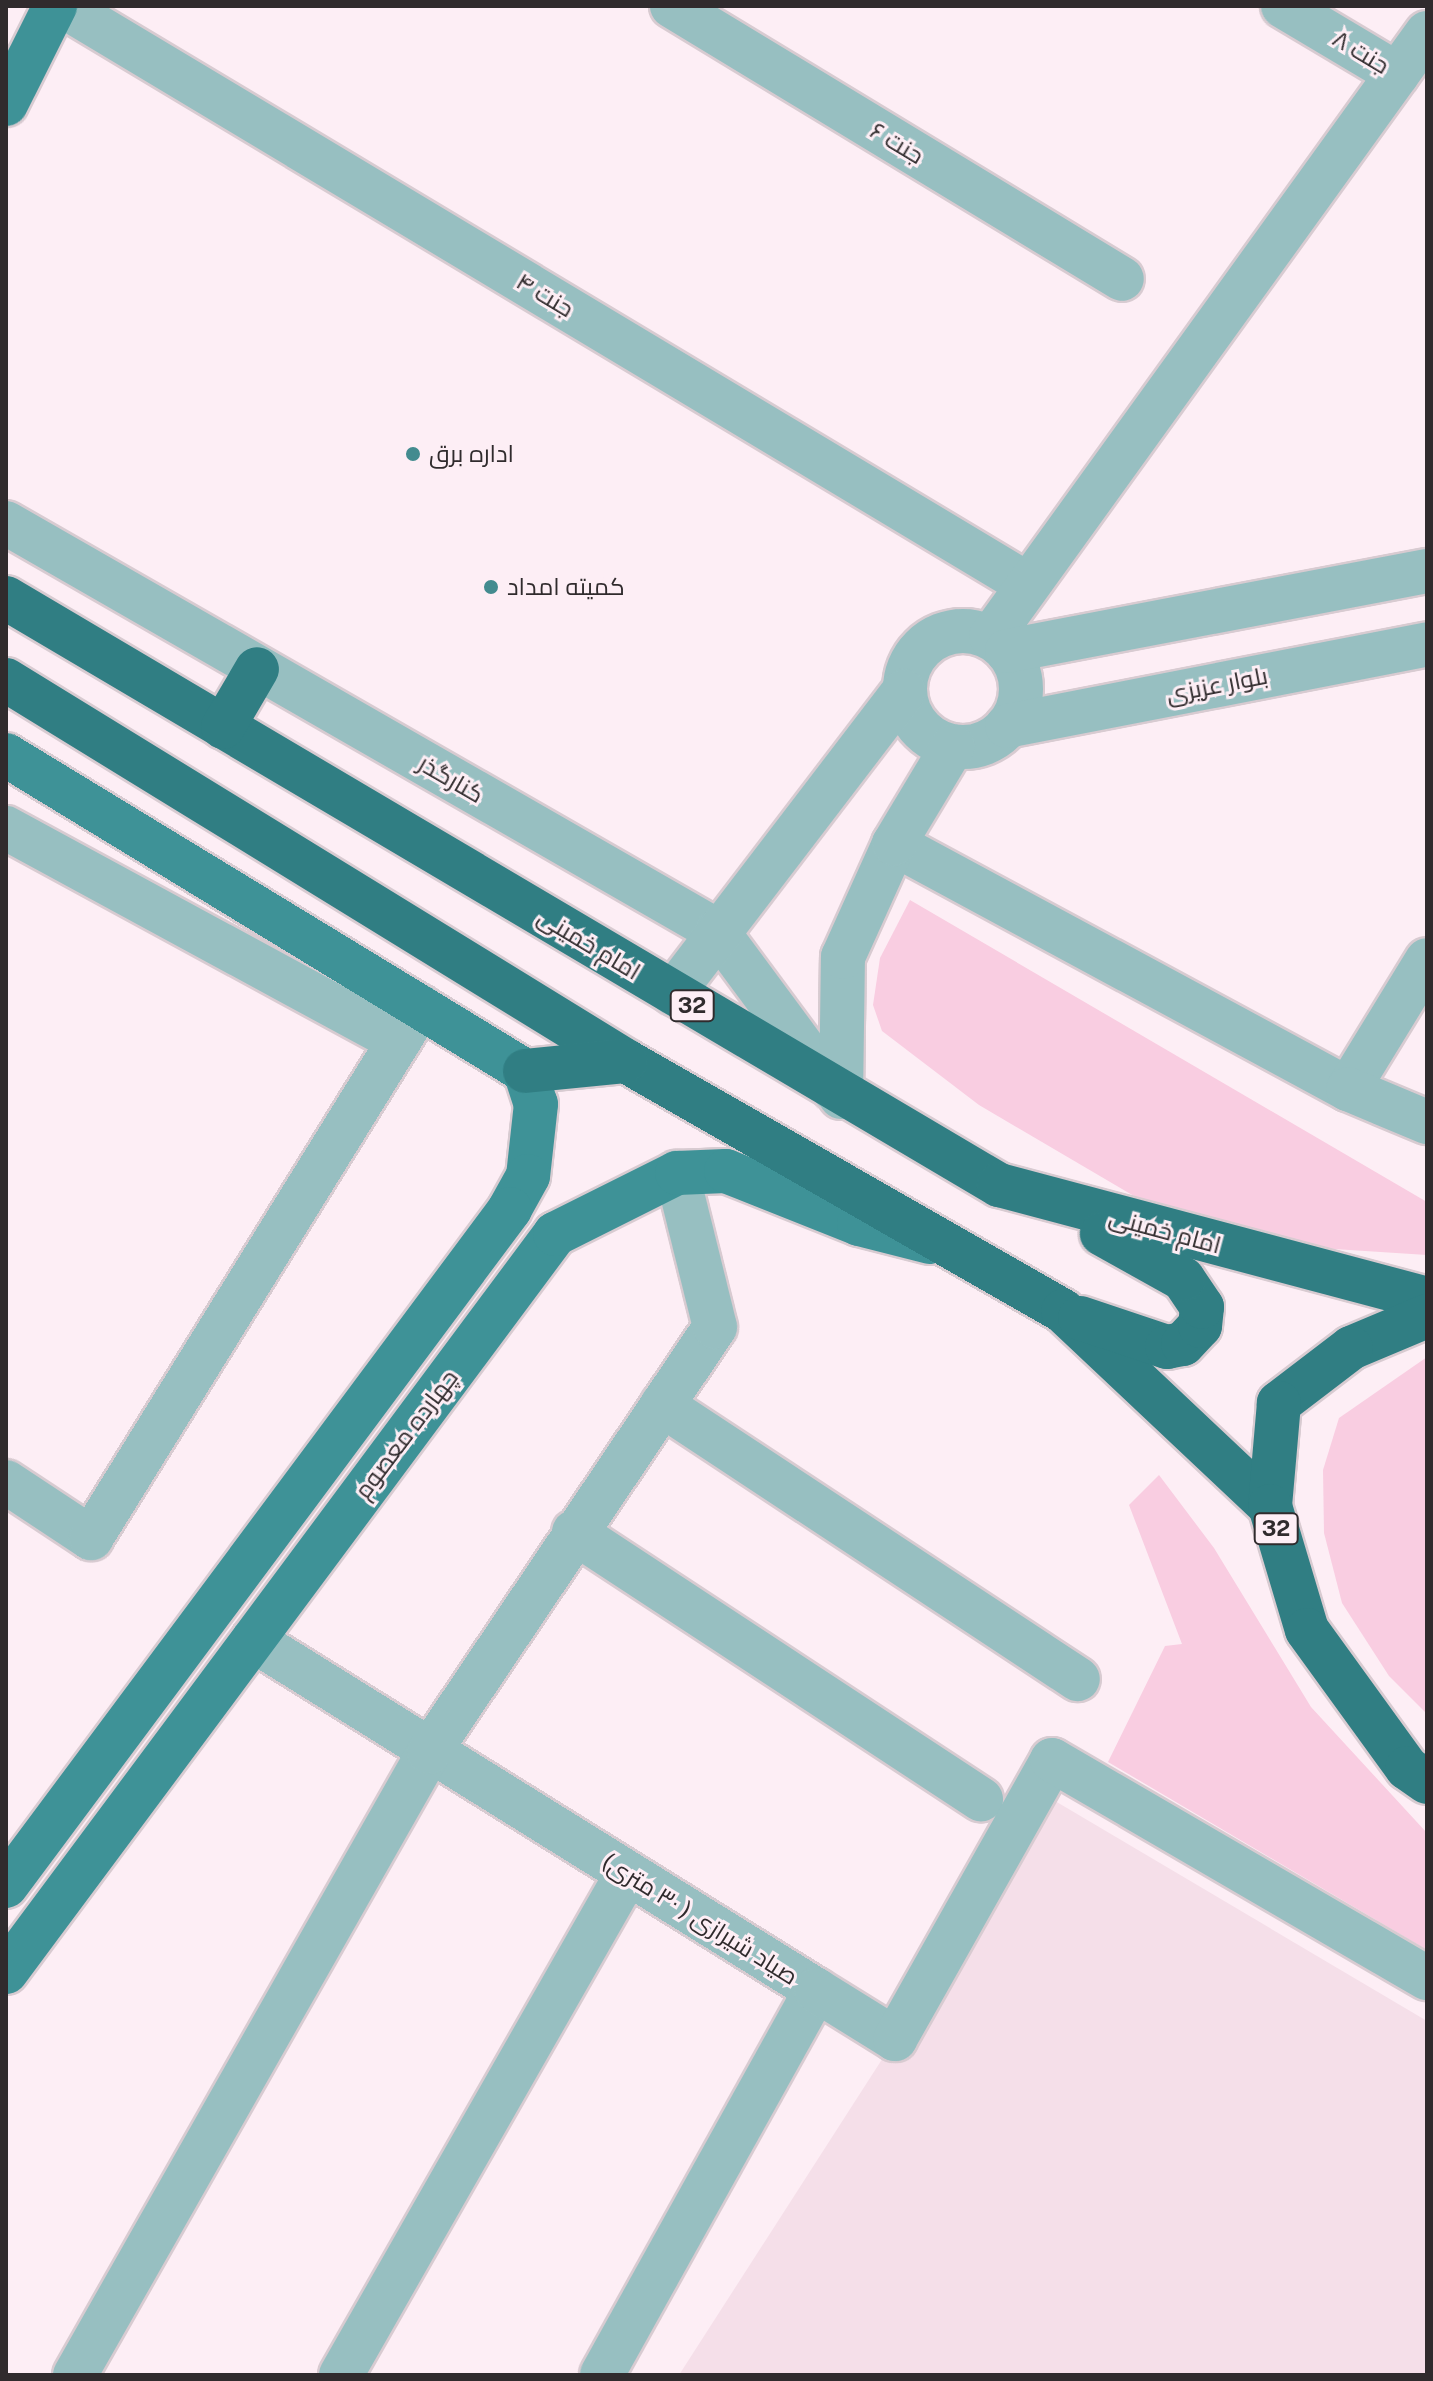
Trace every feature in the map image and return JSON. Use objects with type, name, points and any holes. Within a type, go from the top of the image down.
[{"type":"highway","name":"امام خمینی","points":[[6,598],[673,993],[841,1097],[999,1185],[1427,1299]]},
{"type":"highway","points":[[223,727],[257,669]]},
{"type":"highway","name":"32","points":[[6,680],[626,1061],[1063,1311],[1270,1506]]},
{"type":"highway","points":[[525,1071],[626,1061]]},
{"type":"highway","points":[[999,1185],[1160,1265],[1183,1279],[1202,1307],[1194,1336],[1167,1347],[1063,1311]]},
{"type":"highway","name":"32","points":[[1427,1316],[1351,1348],[1279,1403],[1270,1506],[1307,1630],[1407,1768],[1427,1782]]},
{"type":"main road","points":[[6,104],[55,6]]},
{"type":"main road","points":[[6,755],[410,1024],[525,1071],[536,1104],[536,1142],[510,1209],[6,1886]]},
{"type":"main road","name":"چهارده معصوم","points":[[6,1972],[555,1234],[677,1173],[726,1171],[859,1224],[950,1247]]},
{"type":"main road","points":[[510,1209],[543,1202],[552,1209],[555,1234]]},
{"type":"street","name":"جنت ۴","points":[[63,6],[1027,584]]},
{"type":"street","name":"جنت ۶","points":[[672,6],[1122,279]]},
{"type":"street","name":"جنت ۸","points":[[1283,6],[1397,74]]},
{"type":"street","points":[[999,644],[1027,584],[1427,33]]},
{"type":"street","name":"کنارگذر","points":[[6,523],[717,931],[841,1097]]},
{"type":"street","points":[[999,644],[1020,675],[1019,702],[1007,726],[992,739],[953,746],[928,736],[911,717],[904,691],[910,661],[931,638],[961,630],[999,644],[1427,571]]},
{"type":"street","name":"بلوار عزیزی","points":[[1007,726],[1427,644]]},
{"type":"street","points":[[673,993],[717,931],[904,691]]},
{"type":"street","points":[[841,1097],[843,957],[894,844],[953,746]]},
{"type":"street","points":[[6,828],[410,1024],[91,1538],[6,1482]]},
{"type":"street","points":[[894,844],[1348,1089],[1427,1122]]},
{"type":"street","points":[[1348,1089],[1427,960]]},
{"type":"street","points":[[75,2375],[429,1752],[574,1532],[715,1327],[677,1173]]},
{"type":"street","points":[[662,1405],[1078,1679]]},
{"type":"street","points":[[574,1532],[981,1799]]},
{"type":"street","name":"صیاد شیرازی ( ۳۰ متری)","points":[[253,1640],[816,1990],[602,2375]]},
{"type":"street","points":[[816,1990],[895,2039],[1052,1760],[1427,1978]]},
{"type":"street","points":[[341,2375],[627,1874]]},
{"type":"shaded area","points":[[910,900],[1427,1202],[1427,1255],[1303,1247],[1168,1216],[979,1105],[882,1031],[873,1005],[880,958]]},
{"type":"shaded area","points":[[1427,1357],[1427,1714],[1389,1676],[1342,1603],[1324,1533],[1323,1470],[1339,1418]]},
{"type":"shaded area","points":[[1159,1475],[1214,1548],[1311,1707],[1427,1833],[1427,1950],[1108,1762],[1165,1646],[1182,1644],[1129,1505]]},
{"type":"shaded area","points":[[1050,1798],[1427,2021],[1427,2375],[679,2375]]},
{"type":"place","name":"اداره برق","points":[[413,454]]},
{"type":"place","name":"کمیته امداد","points":[[491,587]]}]
